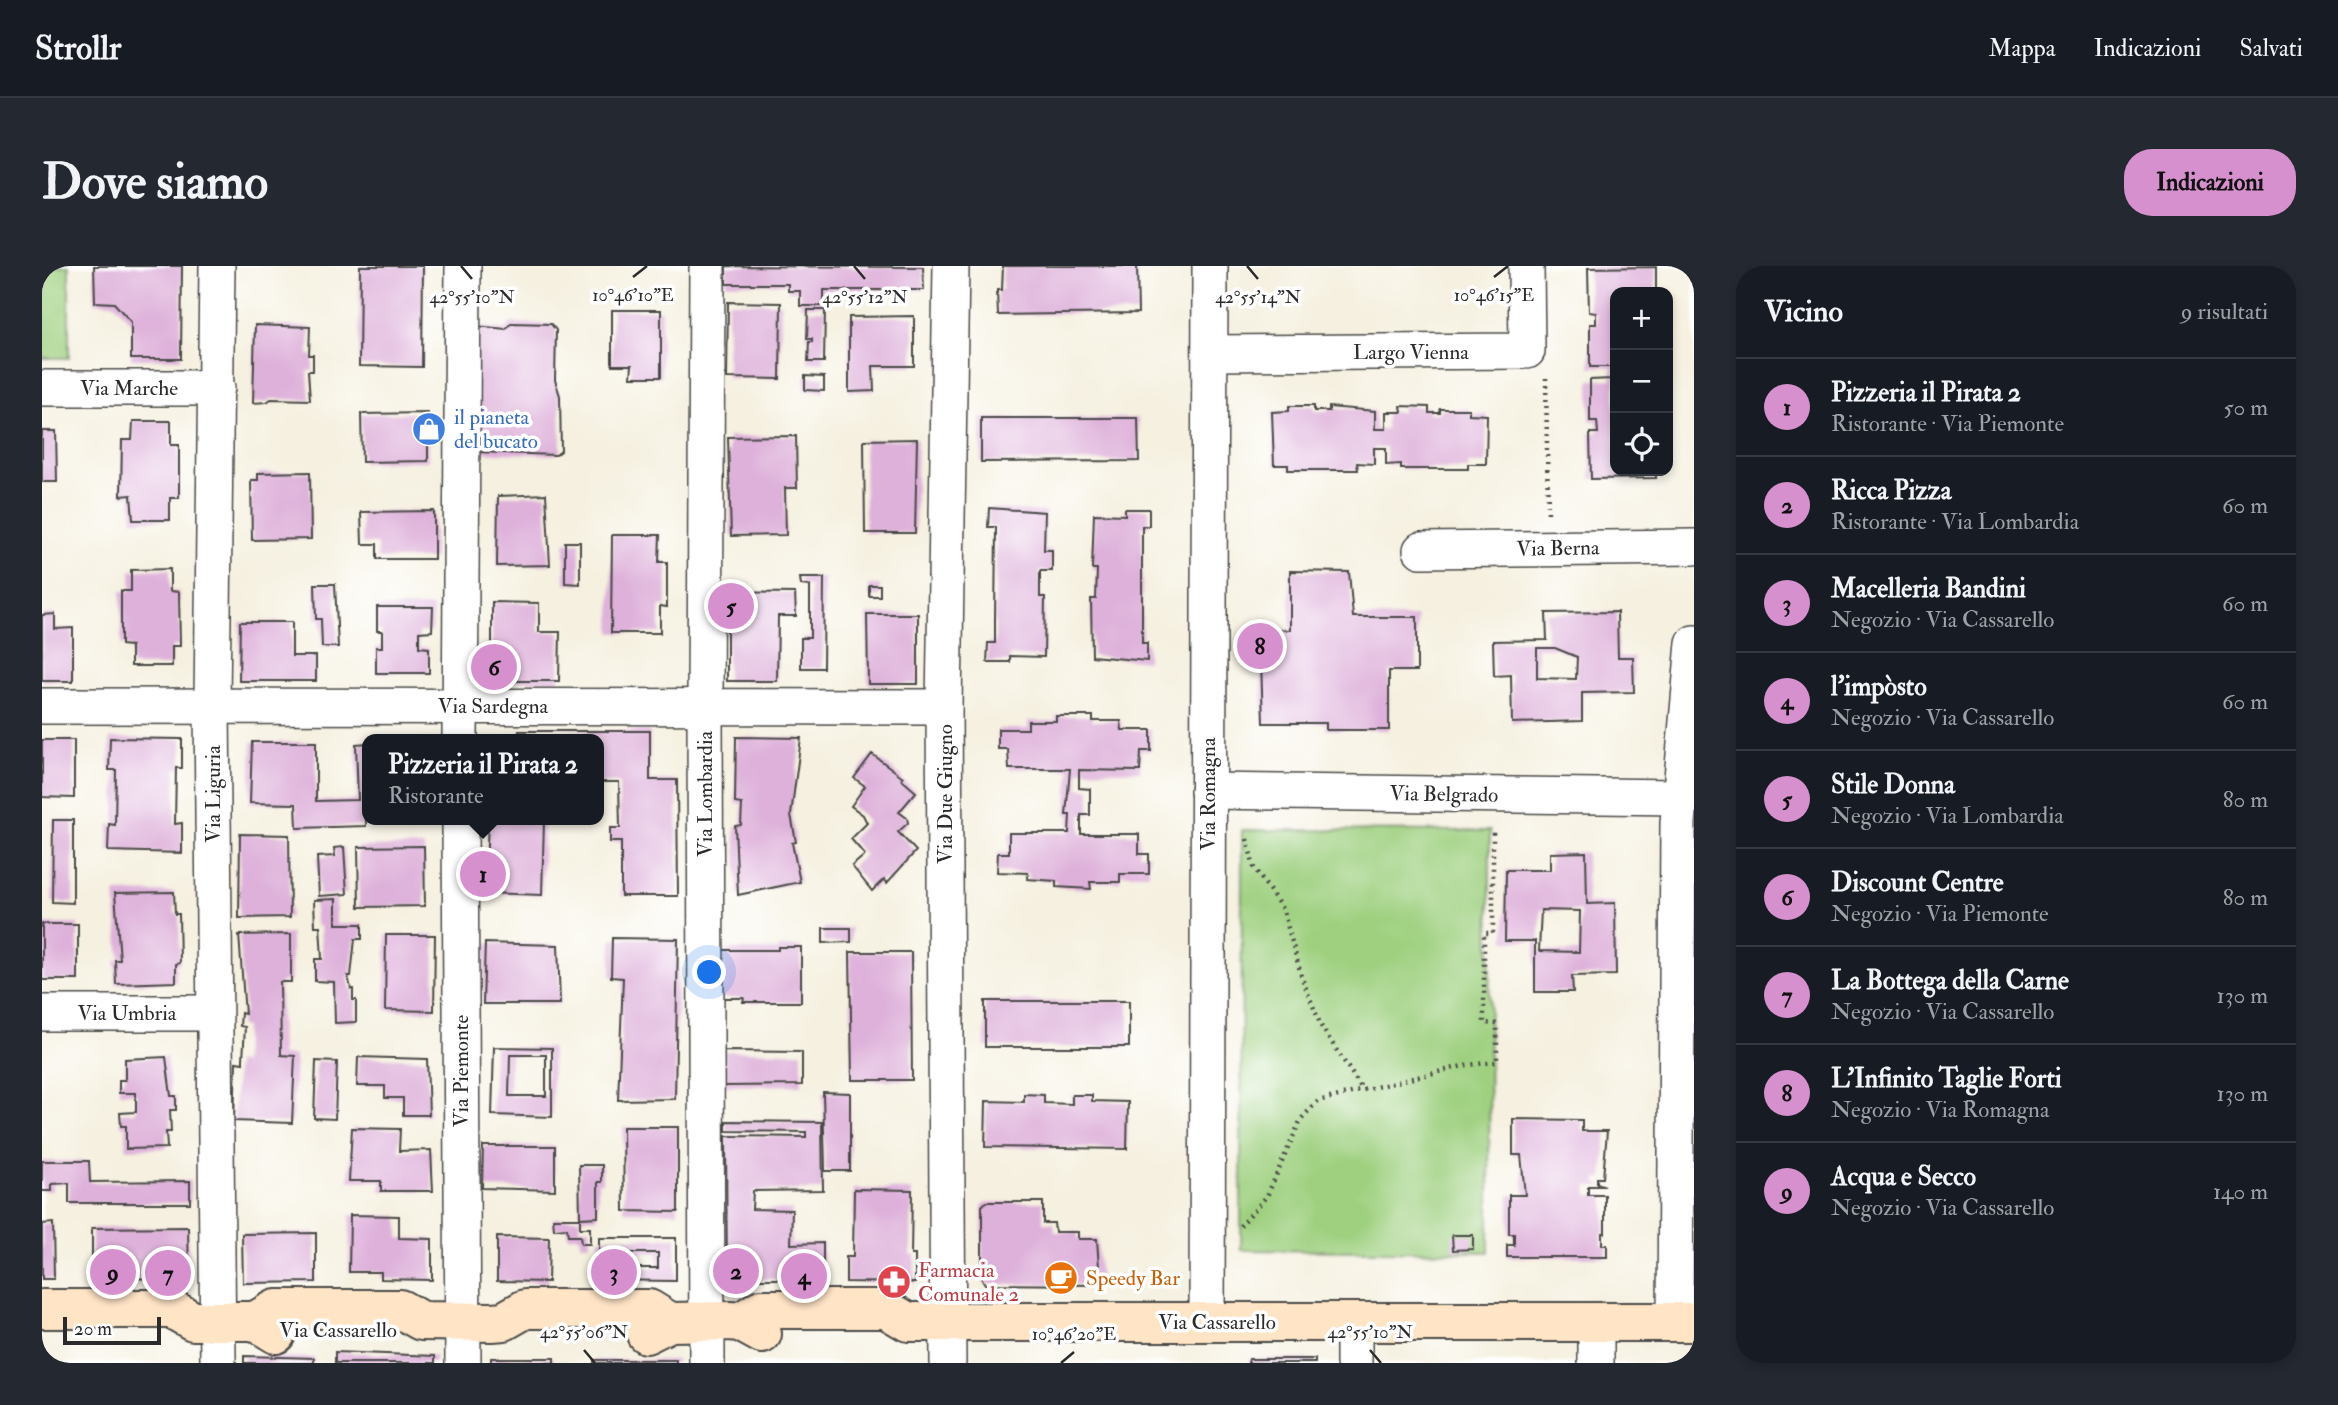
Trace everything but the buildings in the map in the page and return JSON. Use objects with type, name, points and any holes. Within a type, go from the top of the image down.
[{"type":"street","name":"Via Liguria","points":[[218,266],[212,704],[213,1013],[222,1321],[218,1363]]},
{"type":"street","points":[[460,723],[463,266]]},
{"type":"street","name":"Via Lombardia","points":[[707,266],[705,705],[724,1322],[707,1363]]},
{"type":"street","name":"Via Due Giugno","points":[[948,1363],[944,707],[951,266]]},
{"type":"street","name":"Via Romagna","points":[[1207,1322],[1209,266]]},
{"type":"street","points":[[1526,266],[1527,351]]},
{"type":"street","name":"Largo Vienna","points":[[1210,353],[1527,351]]},
{"type":"street","name":"Via Marche","points":[[42,388],[217,388]]},
{"type":"street","name":"Via Berna","points":[[1421,550],[1694,547]]},
{"type":"street","points":[[1684,1322],[1686,937],[1680,797],[1693,658]]},
{"type":"street","name":"Via Sardegna","points":[[42,706],[212,704],[460,723],[705,705],[944,707]]},
{"type":"street","name":"Via Belgrado","points":[[1208,791],[1680,797]]},
{"type":"street","name":"Via Piemonte","points":[[460,825],[463,1363]]},
{"type":"street","name":"Via Umbria","points":[[42,1013],[213,1013]]},
{"type":"street","name":"Via Cassarello","points":[[42,1309],[172,1309],[276,1334],[400,1334],[421,1321],[504,1321],[525,1309],[649,1309],[670,1322],[724,1322],[761,1334],[886,1334],[908,1322],[948,1321],[1684,1322]]},
{"type":"street","points":[[42,1334],[172,1334],[222,1321]]},
{"type":"street","points":[[1354,1322],[1354,1363]]},
{"type":"street","points":[[1596,1322],[1596,1363]]},
{"type":"path","points":[[1527,351],[1545,352],[1548,548]]},
{"type":"path","points":[[1237,1230],[1267,1196],[1307,1110],[1328,1096],[1467,1065],[1497,1062],[1497,1024],[1484,1023],[1484,933],[1493,933],[1493,794]]},
{"type":"path","points":[[1247,839],[1254,868],[1283,910],[1302,978],[1321,1026],[1362,1089]]},
{"type":"green space","points":[[42,266],[69,266],[69,358],[42,358]]},
{"type":"green space","points":[[1242,830],[1490,831],[1489,1252],[1241,1250]]},
{"type":"place","name":"il pianeta del bucato","points":[[429,429]]},
{"type":"place","name":"Stile Donna","points":[[731,606]]},
{"type":"place","name":"L'Infinito Taglie Forti","points":[[1260,646]]},
{"type":"place","name":"Discount Centre","points":[[494,667]]},
{"type":"place","name":"Pizzeria il Pirata 2","points":[[483,874]]},
{"type":"place","name":"Ricca Pizza","points":[[736,1271]]},
{"type":"place","name":"Acqua e Secco","points":[[113,1272]]},
{"type":"place","name":"Macelleria Bandini","points":[[614,1272]]},
{"type":"place","name":"La Bottega della Carne","points":[[168,1273]]},
{"type":"place","name":"l'impòsto","points":[[804,1276]]},
{"type":"place","name":"Speedy Bar","points":[[1061,1278]]},
{"type":"place","name":"Farmacia Comunale 2","points":[[894,1282]]}]
